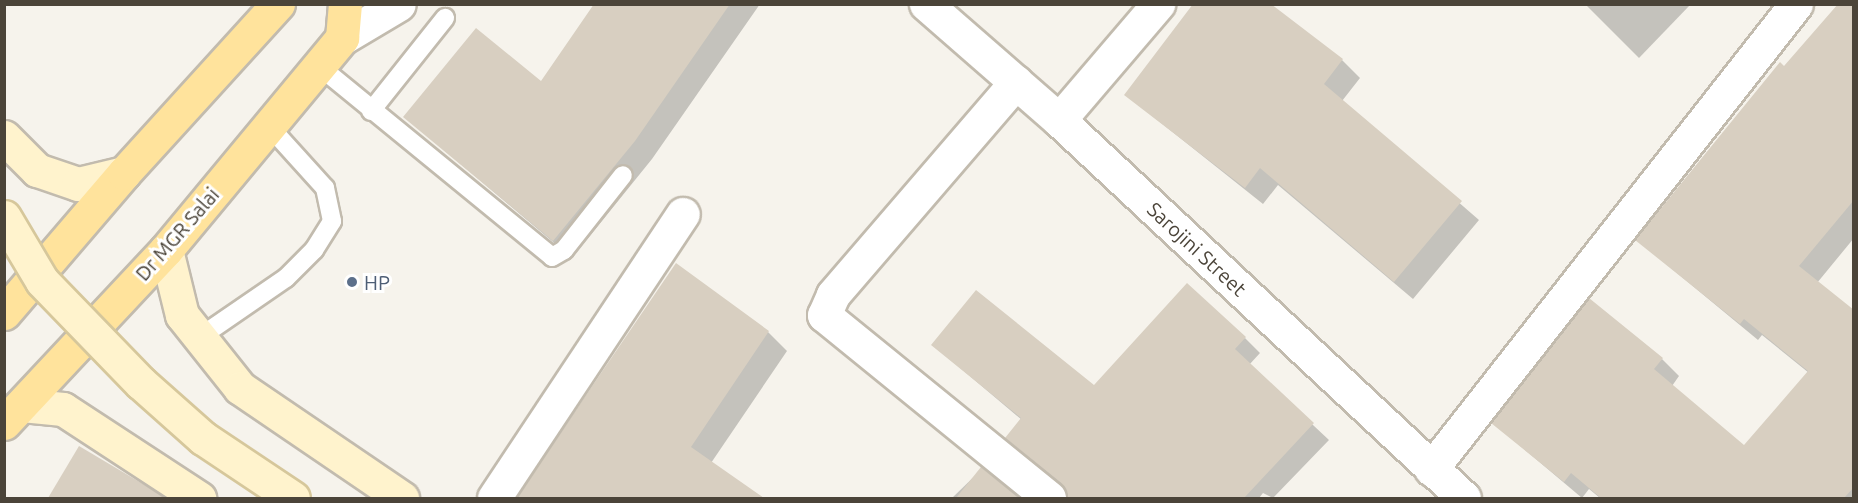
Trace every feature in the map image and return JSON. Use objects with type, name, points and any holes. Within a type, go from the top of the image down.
[{"type":"main road","points":[[4,313],[124,173],[278,4]]},
{"type":"main road","points":[[342,38],[345,4]]},
{"type":"main road","name":"Dr MGR Salai","points":[[13,414],[166,250],[342,38]]},
{"type":"main road","points":[[4,137],[37,170],[78,184],[124,173]]},
{"type":"main road","points":[[4,217],[42,281],[141,383],[203,438],[293,498]]},
{"type":"main road","points":[[166,250],[182,315],[240,388],[402,498]]},
{"type":"main road","points":[[13,414],[63,409],[200,498]]},
{"type":"street","points":[[342,38],[399,4]]},
{"type":"street","name":"Sarojini Street","points":[[926,4],[1059,120],[1464,498]]},
{"type":"street","points":[[1059,120],[1158,4]]},
{"type":"street","points":[[1431,469],[1796,4]]},
{"type":"street","points":[[1016,82],[832,295],[824,315],[1049,498]]},
{"type":"street","points":[[494,498],[683,214]]},
{"type":"lane","points":[[371,111],[445,18]]},
{"type":"lane","points":[[319,66],[371,111],[552,256],[564,250],[623,175]]},
{"type":"lane","points":[[200,337],[286,278],[314,250],[332,221],[325,188],[269,126]]},
{"type":"building","points":[[594,4],[730,4],[635,141],[553,241],[403,117],[476,28],[541,81]]},
{"type":"building","points":[[1193,4],[1271,4],[1343,59],[1324,84],[1462,201],[1394,282],[1260,168],[1245,188],[1124,95]]},
{"type":"building","points":[[1838,4],[1854,4],[1854,200],[1799,266],[1854,310],[1854,487],[1844,498],[1601,498],[1571,473],[1564,482],[1491,423],[1589,298],[1663,358],[1654,369],[1744,445],[1808,371],[1744,319],[1740,324],[1635,240],[1780,62],[1784,66]]},
{"type":"building","points":[[676,263],[769,331],[691,447],[764,498],[516,498]]},
{"type":"building","points":[[1187,283],[1246,337],[1235,349],[1314,423],[1244,498],[1067,498],[1061,483],[1005,438],[1021,418],[931,345],[976,290],[1094,385]]},
{"type":"building","points":[[79,446],[143,484],[166,498],[48,498]]},
{"type":"building","points":[[981,467],[1020,498],[956,498]]},
{"type":"place","name":"HP","points":[[352,282]]}]
